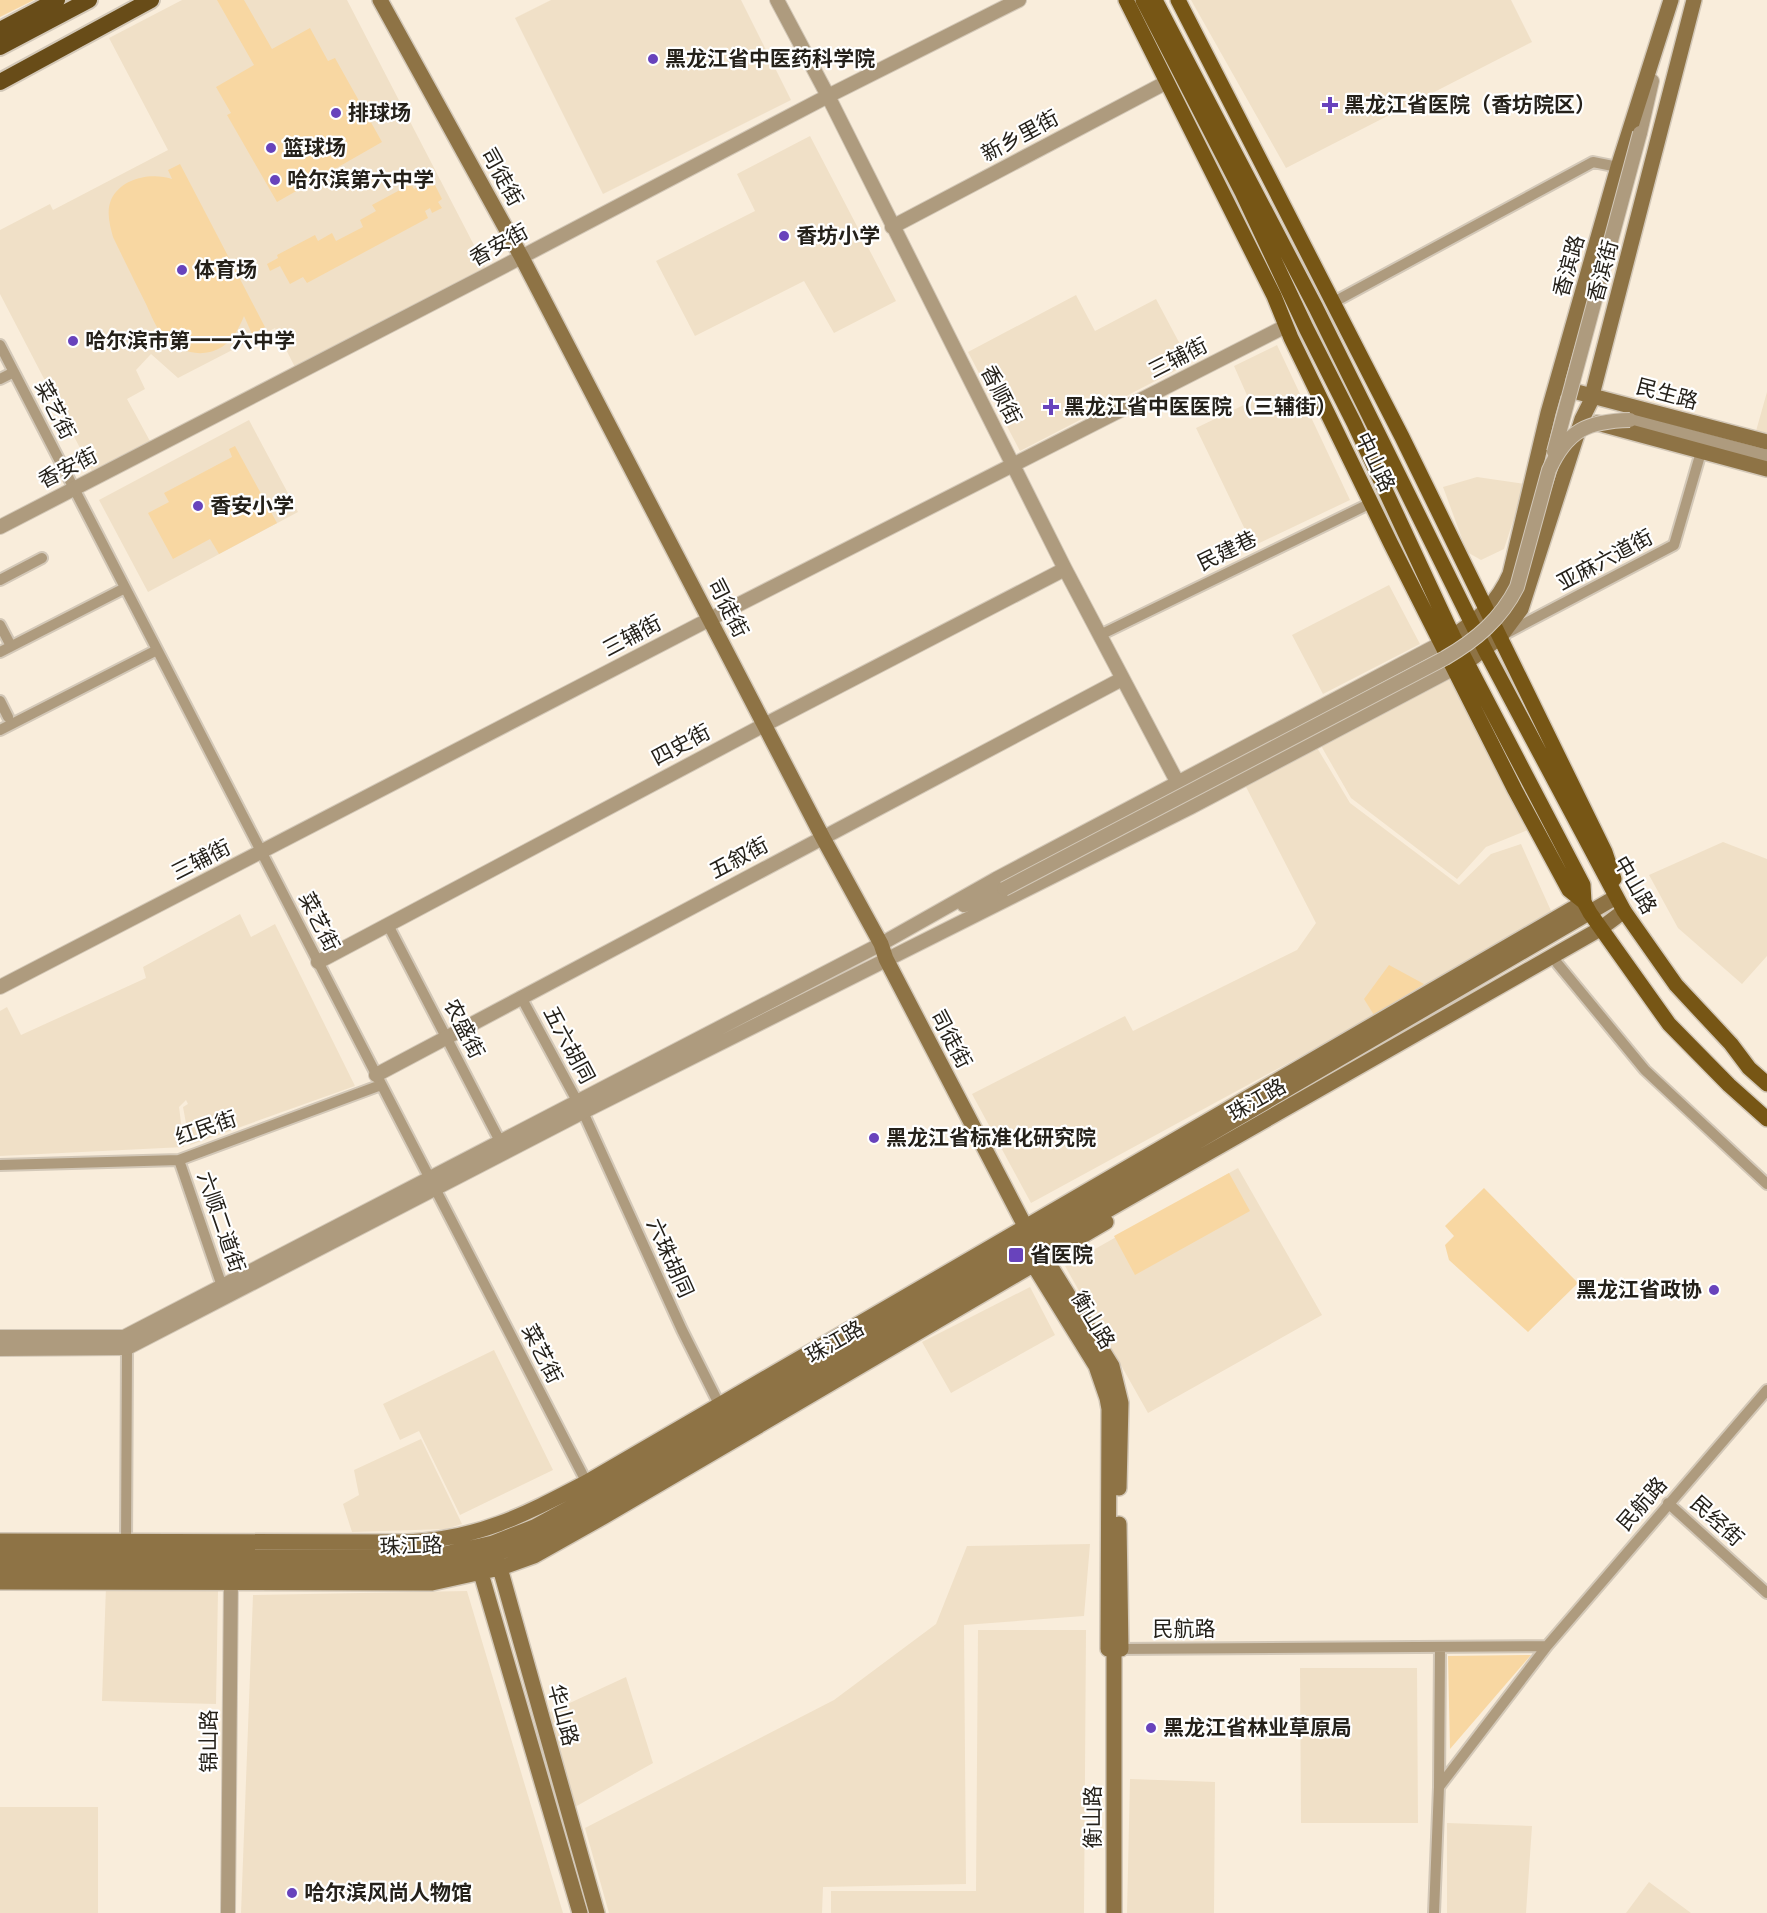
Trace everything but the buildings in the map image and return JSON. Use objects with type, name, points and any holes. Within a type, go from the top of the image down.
[{"type":"highway","points":[[0,30],[57,0]]},
{"type":"highway","points":[[0,46],[89,0]]},
{"type":"highway","points":[[0,69],[132,0]]},
{"type":"highway","points":[[0,81],[151,0]]},
{"type":"main road","name":"司徒街","points":[[380,0],[521,256],[883,951],[1033,1249]]},
{"type":"main road","name":"中山路","points":[[1126,0],[1274,296],[1286,326],[1371,503],[1448,639],[1569,890],[1587,908],[1669,1024],[1729,1085],[1767,1119]]},
{"type":"main road","name":"中山路","points":[[1143,0],[1242,192],[1354,423],[1448,639]]},
{"type":"main road","name":"中山路","points":[[1155,0],[1316,308],[1485,650],[1623,911],[1676,985],[1733,1047],[1749,1068],[1767,1084]]},
{"type":"main road","points":[[1178,0],[1312,264],[1334,302],[1487,610],[1605,852],[1614,876],[1616,897]]},
{"type":"main road","name":"香滨街","points":[[1461,665],[1485,650],[1500,637],[1521,609],[1532,580],[1539,548],[1592,395],[1694,0]]},
{"type":"main road","name":"香滨路","points":[[1448,639],[1472,624],[1487,610],[1507,582],[1548,413],[1618,167],[1671,2]]},
{"type":"main road","points":[[1312,264],[1326,329]]},
{"type":"main road","points":[[1274,296],[1306,328]]},
{"type":"main road","name":"民生路","points":[[1557,387],[1767,442]]},
{"type":"main road","points":[[1582,419],[1767,469]]},
{"type":"main road","points":[[1352,464],[1354,423]]},
{"type":"main road","points":[[1375,426],[1402,437]]},
{"type":"main road","points":[[1400,476],[1398,452],[1402,437]]},
{"type":"main road","name":"珠江路","points":[[0,1556],[126,1549],[442,1540],[475,1554],[494,1548],[532,1511],[596,1499],[910,1323],[1587,908],[1616,897]]},
{"type":"main road","name":"珠江路","points":[[0,1582],[424,1568],[448,1566],[494,1548],[538,1539],[722,1412],[1033,1249],[1557,963],[1603,933],[1623,911]]},
{"type":"main road","name":"珠江路","points":[[1033,1249],[1603,933]]},
{"type":"main road","points":[[1733,1047],[1767,1070]]},
{"type":"main road","name":"衡山路","points":[[1033,1249],[1096,1366],[1107,1398],[1114,1649],[1114,1913]]},
{"type":"main road","name":"珠江路","points":[[0,1541],[126,1549]]},
{"type":"main road","name":"华山路","points":[[494,1548],[597,1913]]},
{"type":"main road","name":"华山路","points":[[475,1554],[580,1913]]},
{"type":"main road","name":"珠江路","points":[[0,1568],[231,1575]]},
{"type":"street","name":"香顺街","points":[[777,0],[828,96],[1065,569],[1191,807]]},
{"type":"street","name":"香安街","points":[[0,527],[828,96],[1019,0]]},
{"type":"street","points":[[897,934],[1004,888],[1445,658],[1485,631],[1510,600],[1516,587],[1640,133],[1671,2]]},
{"type":"street","name":"新乡里街","points":[[892,227],[1167,82]]},
{"type":"street","points":[[1334,302],[1593,162],[1618,167]]},
{"type":"street","name":"三辅街","points":[[0,987],[710,619],[1286,326]]},
{"type":"street","name":"菜艺街","points":[[0,345],[596,1499]]},
{"type":"street","points":[[0,379],[14,372]]},
{"type":"street","points":[[1549,470],[1560,449],[1574,434],[1585,427],[1613,420],[1630,420],[1767,457]]},
{"type":"street","name":"亚麻六道街","points":[[1500,637],[1674,545],[1701,452]]},
{"type":"street","name":"民建巷","points":[[1100,635],[1371,503]]},
{"type":"street","points":[[0,580],[42,558]]},
{"type":"street","name":"四史街","points":[[318,962],[764,725],[1065,569]]},
{"type":"street","points":[[0,652],[125,588]]},
{"type":"street","points":[[0,625],[11,646]]},
{"type":"street","points":[[883,951],[897,934],[996,879],[1448,639]]},
{"type":"street","points":[[0,730],[157,650]]},
{"type":"street","points":[[0,1349],[127,1348],[224,1292],[883,951],[1191,807],[1461,665]]},
{"type":"street","name":"五叙街","points":[[379,1080],[446,1037],[1122,679]]},
{"type":"street","points":[[0,701],[8,717]]},
{"type":"street","name":"农盛街","points":[[388,925],[503,1147]]},
{"type":"street","points":[[1557,963],[1645,1070],[1767,1184]]},
{"type":"street","name":"五六胡同","points":[[521,997],[580,1107]]},
{"type":"street","name":"红民街","points":[[0,1166],[179,1160],[379,1080]]},
{"type":"street","name":"六珠胡同","points":[[580,1107],[722,1412]]},
{"type":"street","name":"六顺二道街","points":[[179,1160],[224,1292]]},
{"type":"street","points":[[0,1336],[124,1337],[224,1292]]},
{"type":"street","points":[[126,1549],[127,1348]]},
{"type":"street","name":"民航路","points":[[1439,1787],[1547,1646],[1767,1389]]},
{"type":"street","name":"民经街","points":[[1668,1503],[1767,1593]]},
{"type":"street","name":"锦山路","points":[[228,1913],[231,1575]]},
{"type":"street","name":"民航路","points":[[1114,1649],[1547,1646]]},
{"type":"street","points":[[1434,1913],[1439,1787],[1440,1647]]},
{"type":"shaded area","points":[[0,0],[34,0],[0,17]]},
{"type":"shaded area","name":"哈尔滨第六中学","points":[[182,0],[347,0],[489,274],[298,373],[275,328],[178,378],[151,354],[136,370],[145,389],[127,399],[151,443],[93,473],[0,294],[0,230],[50,204],[53,210],[168,150],[109,38]]},
{"type":"shaded area","points":[[217,0],[244,0],[272,49],[310,28],[328,61],[335,58],[382,142],[277,202],[227,115],[231,113],[216,87],[254,65]]},
{"type":"shaded area","name":"黑龙江省中医药科学院","points":[[551,0],[741,0],[791,100],[603,194],[515,18]]},
{"type":"shaded area","name":"黑龙江省医院（香坊院区）","points":[[1191,0],[1511,0],[1532,42],[1286,168]]},
{"type":"shaded area","name":"香坊小学","points":[[810,136],[896,301],[834,333],[804,281],[695,336],[656,261],[755,211],[737,174]]},
{"type":"shaded area","name":"体育场","points":[[180,164],[265,327],[252,334],[244,316],[235,334],[227,343],[217,350],[204,353],[179,348],[161,333],[113,237],[109,219],[111,200],[122,186],[146,177],[172,179],[168,170]]},
{"type":"shaded area","points":[[432,179],[442,199],[438,202],[442,208],[432,213],[430,208],[425,211],[428,218],[307,283],[303,277],[290,284],[280,266],[270,271],[267,264],[278,258],[277,255],[315,235],[318,241],[332,233],[336,241],[363,227],[360,220],[376,211],[372,205],[411,184],[414,189]]},
{"type":"shaded area","name":"黑龙江省中医医院（三辅街）","points":[[1076,295],[1095,331],[1156,299],[1190,363],[1020,451],[968,352]]},
{"type":"shaded area","points":[[1277,345],[1350,500],[1253,546],[1196,428],[1250,402],[1234,366]]},
{"type":"shaded area","points":[[1767,392],[1767,434],[1756,431]]},
{"type":"shaded area","name":"香安小学","points":[[249,420],[298,512],[148,592],[99,500]]},
{"type":"shaded area","points":[[235,446],[277,523],[219,554],[210,539],[173,559],[148,513],[169,502],[164,493],[232,457],[229,449]]},
{"type":"shaded area","points":[[1477,477],[1525,484],[1504,549],[1481,560],[1467,552],[1443,487]]},
{"type":"shaded area","points":[[1389,585],[1420,644],[1323,694],[1292,635]]},
{"type":"shaded area","points":[[1451,678],[1528,830],[1486,847],[1457,879],[1351,798],[1320,744]]},
{"type":"shaded area","points":[[1316,746],[1350,803],[1459,885],[1491,854],[1521,844],[1552,913],[1371,1018],[1031,1203],[972,1094],[1125,1016],[1133,1031],[1297,950],[1316,923],[1244,783]]},
{"type":"shaded area","points":[[1723,842],[1767,859],[1767,956],[1742,984],[1678,928],[1649,875]]},
{"type":"shaded area","points":[[240,914],[251,937],[275,924],[355,1086],[190,1145],[183,1107],[188,1104],[186,1100],[179,1107],[184,1147],[0,1156],[0,1011],[7,1007],[21,1035],[146,978],[143,967]]},
{"type":"shaded area","points":[[1389,965],[1424,984],[1374,1015],[1364,999]]},
{"type":"shaded area","points":[[1238,1168],[1322,1315],[1148,1413],[1065,1266]]},
{"type":"shaded area","points":[[1229,1173],[1250,1211],[1135,1275],[1114,1236]]},
{"type":"shaded area","points":[[1484,1188],[1578,1283],[1528,1332],[1449,1260],[1445,1245],[1454,1236],[1445,1226]]},
{"type":"shaded area","points":[[1030,1287],[1055,1335],[951,1393],[922,1342]]},
{"type":"shaded area","points":[[494,1350],[553,1470],[460,1515],[419,1431],[400,1440],[383,1404]]},
{"type":"shaded area","points":[[421,1439],[462,1524],[446,1529],[352,1532],[343,1504],[359,1495],[354,1470]]},
{"type":"shaded area","points":[[1090,1544],[1084,1616],[964,1625],[966,1884],[823,1887],[822,1913],[609,1913],[585,1828],[834,1700],[936,1624],[967,1546]]},
{"type":"shaded area","points":[[106,1586],[218,1591],[216,1704],[102,1701]]},
{"type":"shaded area","points":[[467,1591],[563,1913],[241,1913],[253,1595]]},
{"type":"shaded area","points":[[978,1630],[1086,1630],[1084,1913],[831,1913],[831,1891],[976,1891]]},
{"type":"shaded area","points":[[1531,1655],[1450,1749],[1448,1656]]},
{"type":"shaded area","points":[[1300,1668],[1417,1668],[1418,1823],[1301,1823]]},
{"type":"shaded area","points":[[626,1677],[653,1763],[575,1807],[548,1713]]},
{"type":"shaded area","points":[[1130,1779],[1215,1782],[1214,1913],[1127,1913]]},
{"type":"shaded area","points":[[0,1807],[98,1807],[98,1913],[0,1913]]},
{"type":"shaded area","points":[[1447,1823],[1532,1826],[1526,1913],[1447,1913]]},
{"type":"shaded area","points":[[1649,1882],[1691,1913],[1626,1913]]},
{"type":"place","name":"黑龙江省中医药科学院","points":[[653,59]]},
{"type":"place","name":"黑龙江省医院（香坊院区）","points":[[1330,105]]},
{"type":"place","name":"排球场","points":[[336,113]]},
{"type":"place","name":"篮球场","points":[[271,148]]},
{"type":"place","name":"哈尔滨第六中学","points":[[275,180]]},
{"type":"place","name":"香坊小学","points":[[784,236]]},
{"type":"place","name":"体育场","points":[[182,270]]},
{"type":"place","name":"哈尔滨市第一一六中学","points":[[73,341]]},
{"type":"place","name":"黑龙江省中医医院（三辅街）","points":[[1051,407]]},
{"type":"place","name":"香安小学","points":[[198,506]]},
{"type":"place","name":"黑龙江省标准化研究院","points":[[874,1138]]},
{"type":"place","name":"省医院","points":[[1016,1255]]},
{"type":"place","name":"黑龙江省政协","points":[[1714,1290]]},
{"type":"place","name":"黑龙江省林业草原局","points":[[1151,1728]]},
{"type":"place","name":"哈尔滨风尚人物馆","points":[[292,1893]]}]
